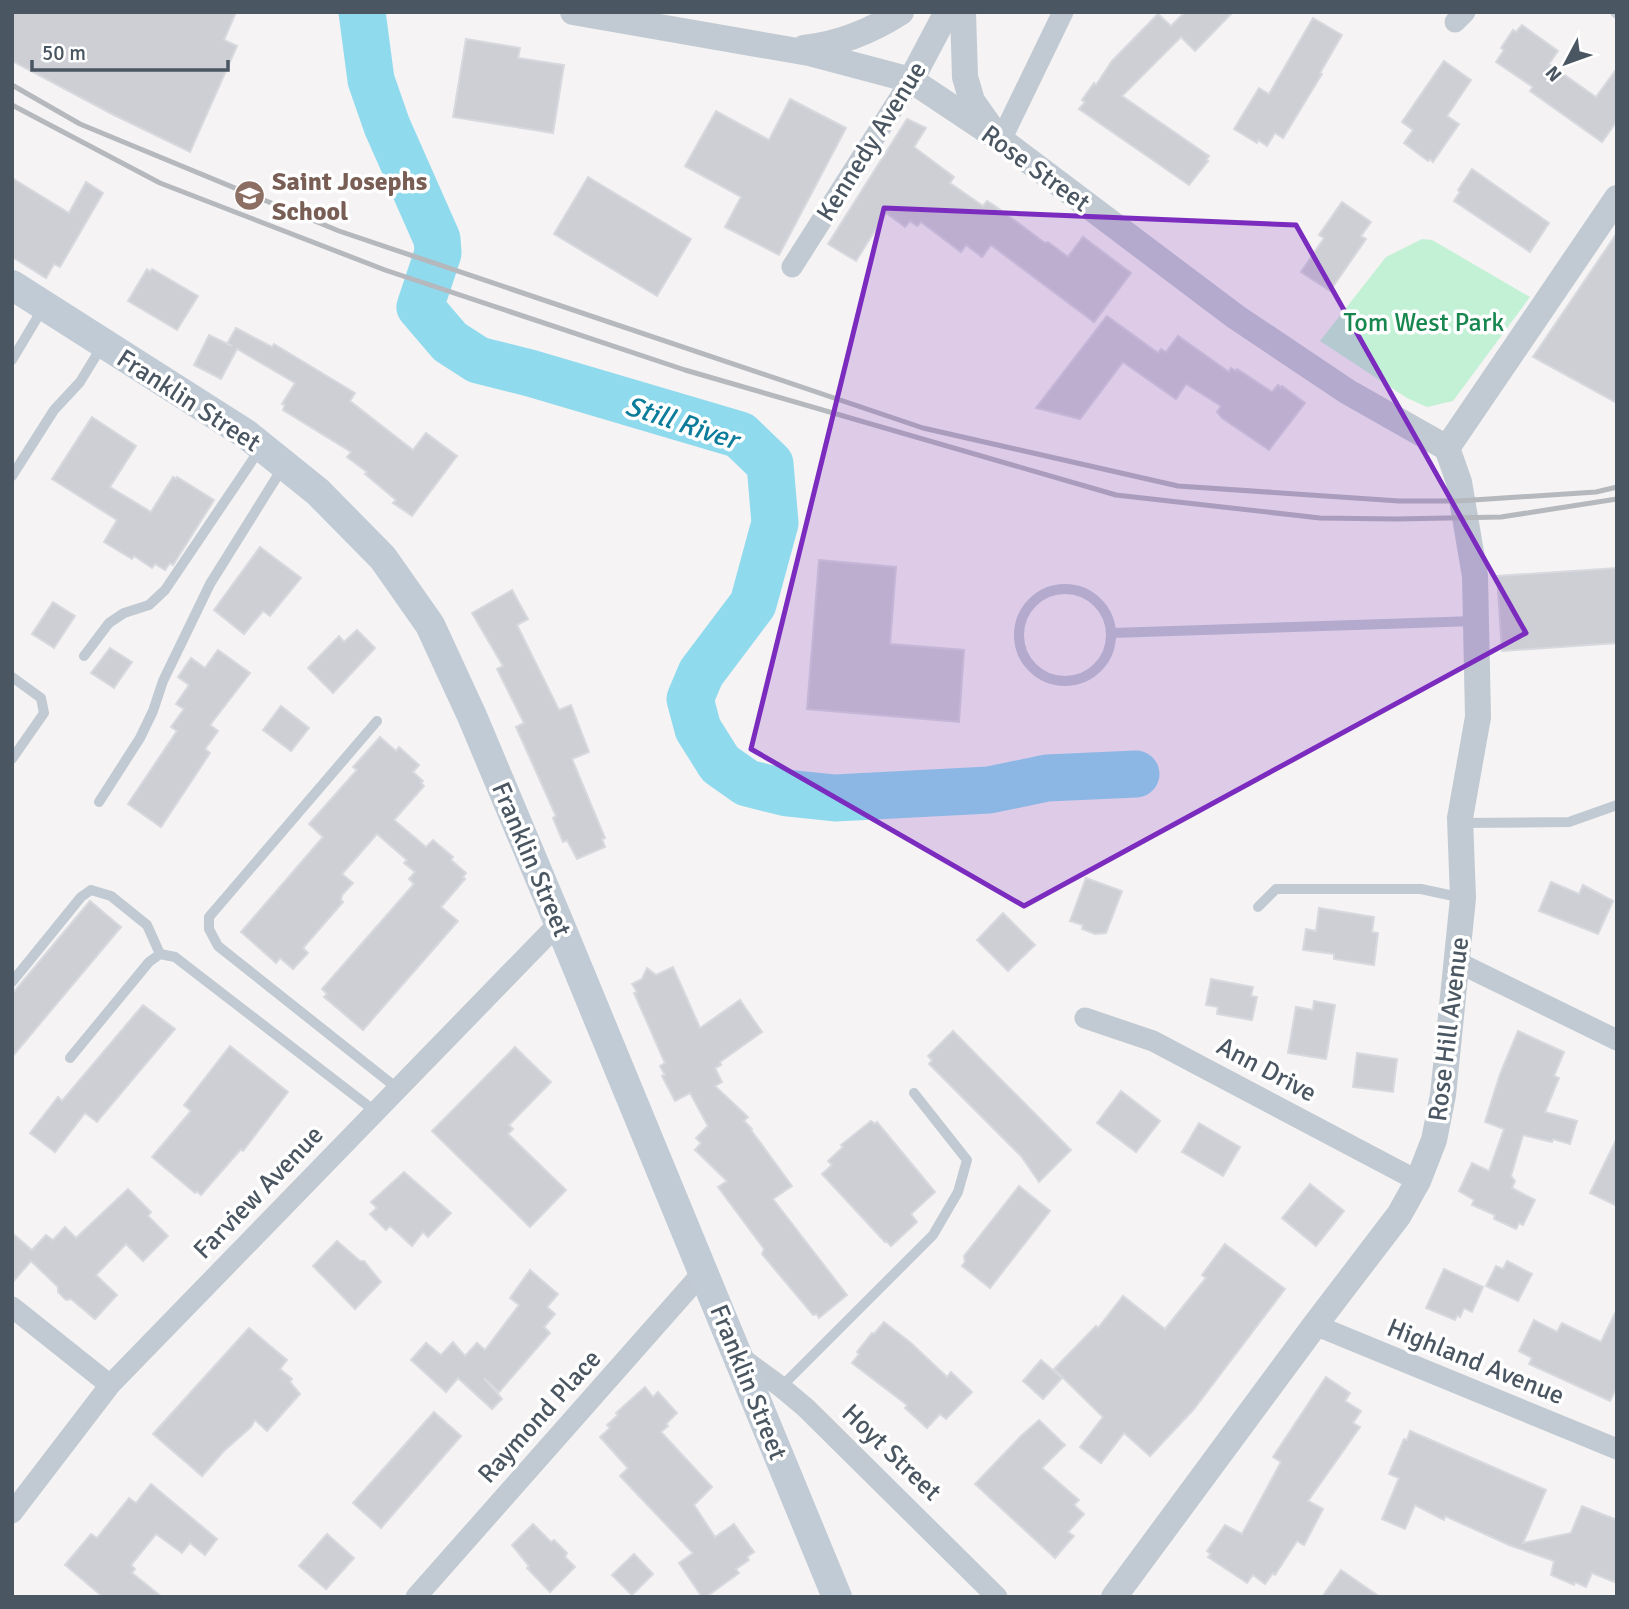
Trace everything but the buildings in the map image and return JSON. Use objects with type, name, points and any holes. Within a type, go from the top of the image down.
[{"type":"main road","name":"Franklin Street","points":[[12,285],[261,446],[318,492],[383,558],[430,625],[477,728],[559,923],[837,1597]]},
{"type":"street","name":"Rose Street","points":[[573,12],[792,50],[911,80],[1001,140],[1236,317],[1348,392],[1447,449]]},
{"type":"street","points":[[792,50],[827,46],[871,31],[901,12]]},
{"type":"street","name":"Kennedy Avenue","points":[[792,267],[911,80],[947,12]]},
{"type":"street","points":[[963,12],[965,77],[972,101],[1001,140],[1063,12]]},
{"type":"street","points":[[1447,449],[1617,198]]},
{"type":"street","name":"Rose Hill Avenue","points":[[1114,1597],[1315,1325],[1377,1248],[1418,1181],[1434,1140],[1443,1095],[1463,898],[1460,823],[1478,717],[1475,576],[1459,482],[1447,449]]},
{"type":"street","name":"Farview Avenue","points":[[12,1513],[110,1385],[559,923]]},
{"type":"street","points":[[1457,962],[1617,1040]]},
{"type":"street","name":"Ann Drive","points":[[1085,1018],[1153,1041],[1418,1181]]},
{"type":"street","name":"Raymond Place","points":[[416,1597],[704,1271]]},
{"type":"street","points":[[12,1307],[110,1385]]},
{"type":"street","name":"Highland Avenue","points":[[1315,1325],[1617,1449]]},
{"type":"street","name":"Hoyt Street","points":[[739,1356],[781,1387],[889,1488],[997,1597]]},
{"type":"lane","points":[[12,360],[44,306]]},
{"type":"lane","points":[[12,476],[54,410],[80,382],[104,344]]},
{"type":"lane","points":[[84,656],[109,623],[149,605],[165,590],[261,446]]},
{"type":"lane","points":[[99,802],[140,738],[153,712],[163,681],[210,584],[284,465]]},
{"type":"lane","points":[[1063,589],[1079,591],[1092,597],[1103,608],[1112,632],[1108,652],[1102,664],[1089,675],[1075,680],[1060,681],[1045,676],[1033,667],[1024,655],[1019,640],[1020,625],[1035,600],[1048,592],[1063,589]]},
{"type":"lane","points":[[1112,632],[1476,621]]},
{"type":"lane","points":[[12,677],[41,698],[44,713],[12,758]]},
{"type":"lane","points":[[377,721],[209,917],[209,929],[218,946],[398,1089]]},
{"type":"lane","points":[[1460,823],[1569,822],[1617,805]]},
{"type":"lane","points":[[1258,907],[1276,889],[1422,889],[1463,898]]},
{"type":"lane","points":[[12,982],[81,897],[91,890],[111,896],[147,925],[160,954]]},
{"type":"lane","points":[[70,1058],[149,962],[160,954],[174,957],[376,1112]]},
{"type":"lane","points":[[781,1387],[933,1235],[958,1192],[967,1160],[914,1093]]},
{"type":"highlighted area","points":[[884,208],[1296,225],[1526,633],[1024,906],[751,749]]},
{"type":"green space","name":"Tom West Park","points":[[1422,239],[1432,240],[1530,297],[1453,401],[1427,407],[1407,398],[1320,341],[1386,257]]},
{"type":"waterway","name":"Still River","points":[[362,12],[371,80],[387,126],[437,239],[438,253],[420,307],[450,342],[478,360],[740,435],[770,464],[775,523],[753,604],[701,673],[690,699],[698,729],[720,764],[747,783],[787,793],[835,798],[989,790],[1047,778],[1136,774]]},
{"type":"railway","points":[[12,85],[80,124],[339,231],[923,428],[1178,486],[1399,501],[1458,501],[1596,492],[1617,487]]},
{"type":"railway","points":[[12,105],[160,183],[385,270],[685,370],[1116,495],[1320,518],[1395,519],[1501,517],[1617,499]]},
{"type":"place","name":"Saint Josephs School","points":[[249,196]]}]
